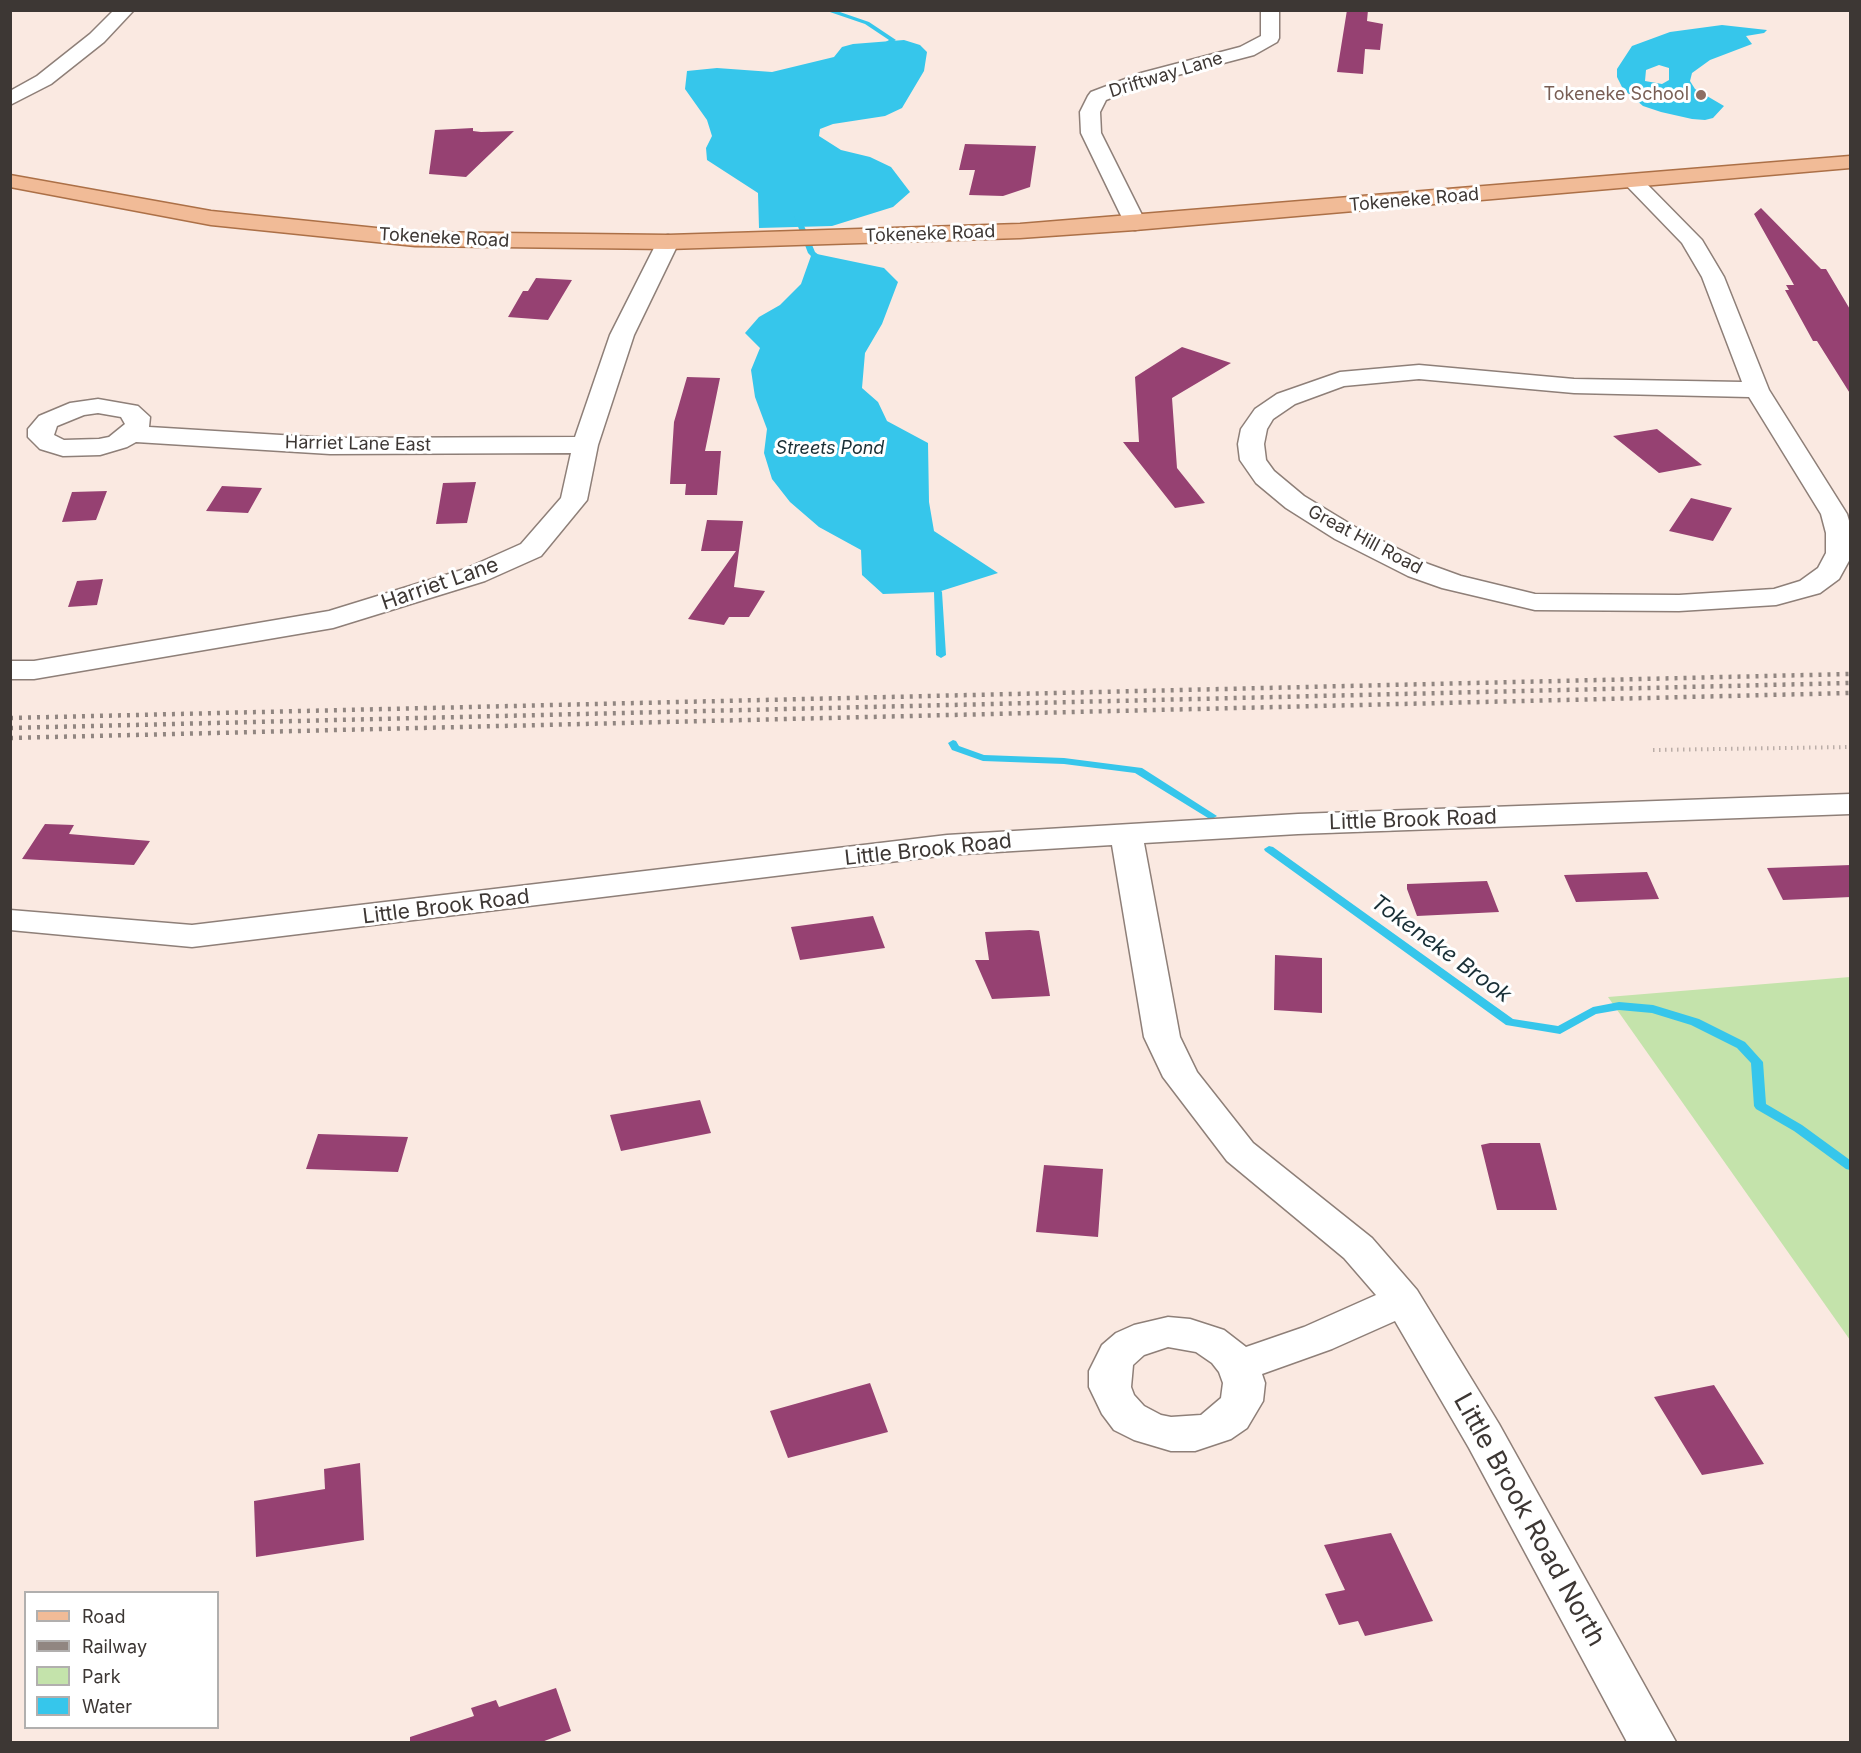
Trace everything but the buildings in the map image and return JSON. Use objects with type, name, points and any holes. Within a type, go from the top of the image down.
[{"type":"main road","name":"Tokeneke Road","points":[[10,181],[211,218],[415,239],[668,242],[1020,231],[1135,224],[1851,162]]},
{"type":"street","points":[[10,99],[44,80],[97,38],[125,10]]},
{"type":"street","name":"Driftway Lane","points":[[1135,224],[1090,133],[1090,112],[1098,96],[1148,77],[1247,51],[1270,38],[1270,10]]},
{"type":"street","name":"Great Hill Road","points":[[1634,182],[1691,240],[1713,277],[1756,390],[1834,514],[1840,533],[1840,553],[1829,573],[1810,587],[1776,597],[1679,603],[1535,602],[1452,582],[1418,570],[1346,533],[1295,502],[1265,477],[1253,460],[1254,429],[1264,414],[1286,399],[1340,379],[1419,372],[1574,386],[1756,390]]},
{"type":"street","name":"Harriet Lane","points":[[10,670],[34,670],[333,619],[475,575],[531,550],[574,500],[585,445],[622,334],[668,242]]},
{"type":"street","name":"Harriet Lane East","points":[[131,434],[330,446],[585,445]]},
{"type":"street","name":"Little Brook Road","points":[[10,920],[160,935],[192,936],[947,845],[1298,824],[1851,804]]},
{"type":"street","name":"Little Brook Road North","points":[[1126,834],[1162,1037],[1180,1077],[1240,1152],[1358,1248],[1403,1300],[1484,1436],[1652,1743]]},
{"type":"street","points":[[1238,1366],[1318,1338],[1403,1300]]},
{"type":"path","points":[[1653,750],[1851,747]]},
{"type":"green space","points":[[1850,977],[1850,1340],[1608,997]]},
{"type":"water","points":[[1722,25],[1767,30],[1764,33],[1746,36],[1752,44],[1710,60],[1692,73],[1690,81],[1695,89],[1724,106],[1713,118],[1705,120],[1661,112],[1643,106],[1623,89],[1617,77],[1617,69],[1632,46],[1670,32]],"holes":[[[1659,65],[1669,68],[1669,80],[1662,84],[1645,81],[1646,70]]]},
{"type":"water","points":[[904,40],[920,45],[927,52],[924,71],[902,108],[885,116],[833,124],[820,129],[819,136],[841,150],[870,157],[891,167],[910,192],[893,207],[832,226],[759,228],[758,193],[707,160],[706,148],[712,136],[707,120],[685,89],[687,71],[717,68],[772,72],[834,57],[842,47],[853,44]]},
{"type":"water","name":"Streets Pond","points":[[812,253],[884,268],[898,282],[882,324],[865,353],[862,388],[878,402],[887,421],[928,443],[929,502],[934,531],[998,573],[938,592],[883,594],[862,575],[861,550],[819,527],[790,502],[772,479],[764,453],[767,429],[755,397],[751,370],[760,348],[745,333],[759,317],[780,305],[801,284]]},
{"type":"waterway","name":"Tokeneke Brook","points":[[827,10],[867,23],[893,40],[881,47]]},
{"type":"waterway","name":"Tokeneke Brook","points":[[797,216],[812,253],[822,262]]},
{"type":"waterway","name":"Tokeneke Brook","points":[[931,582],[938,592],[941,655]]},
{"type":"waterway","name":"Tokeneke Brook","points":[[953,743],[955,748],[983,758],[1064,761],[1138,770],[1212,816]]},
{"type":"waterway","name":"Tokeneke Brook","points":[[1269,849],[1510,1022],[1560,1030],[1593,1011],[1619,1006],[1653,1009],[1695,1022],[1741,1045],[1757,1062],[1760,1106],[1798,1128],[1850,1166]]},
{"type":"railway","points":[[10,718],[1850,674]]},
{"type":"railway","points":[[10,728],[1850,683]]},
{"type":"railway","points":[[10,738],[1850,693]]},
{"type":"place","name":"Tokeneke School","points":[[1701,95]]}]
